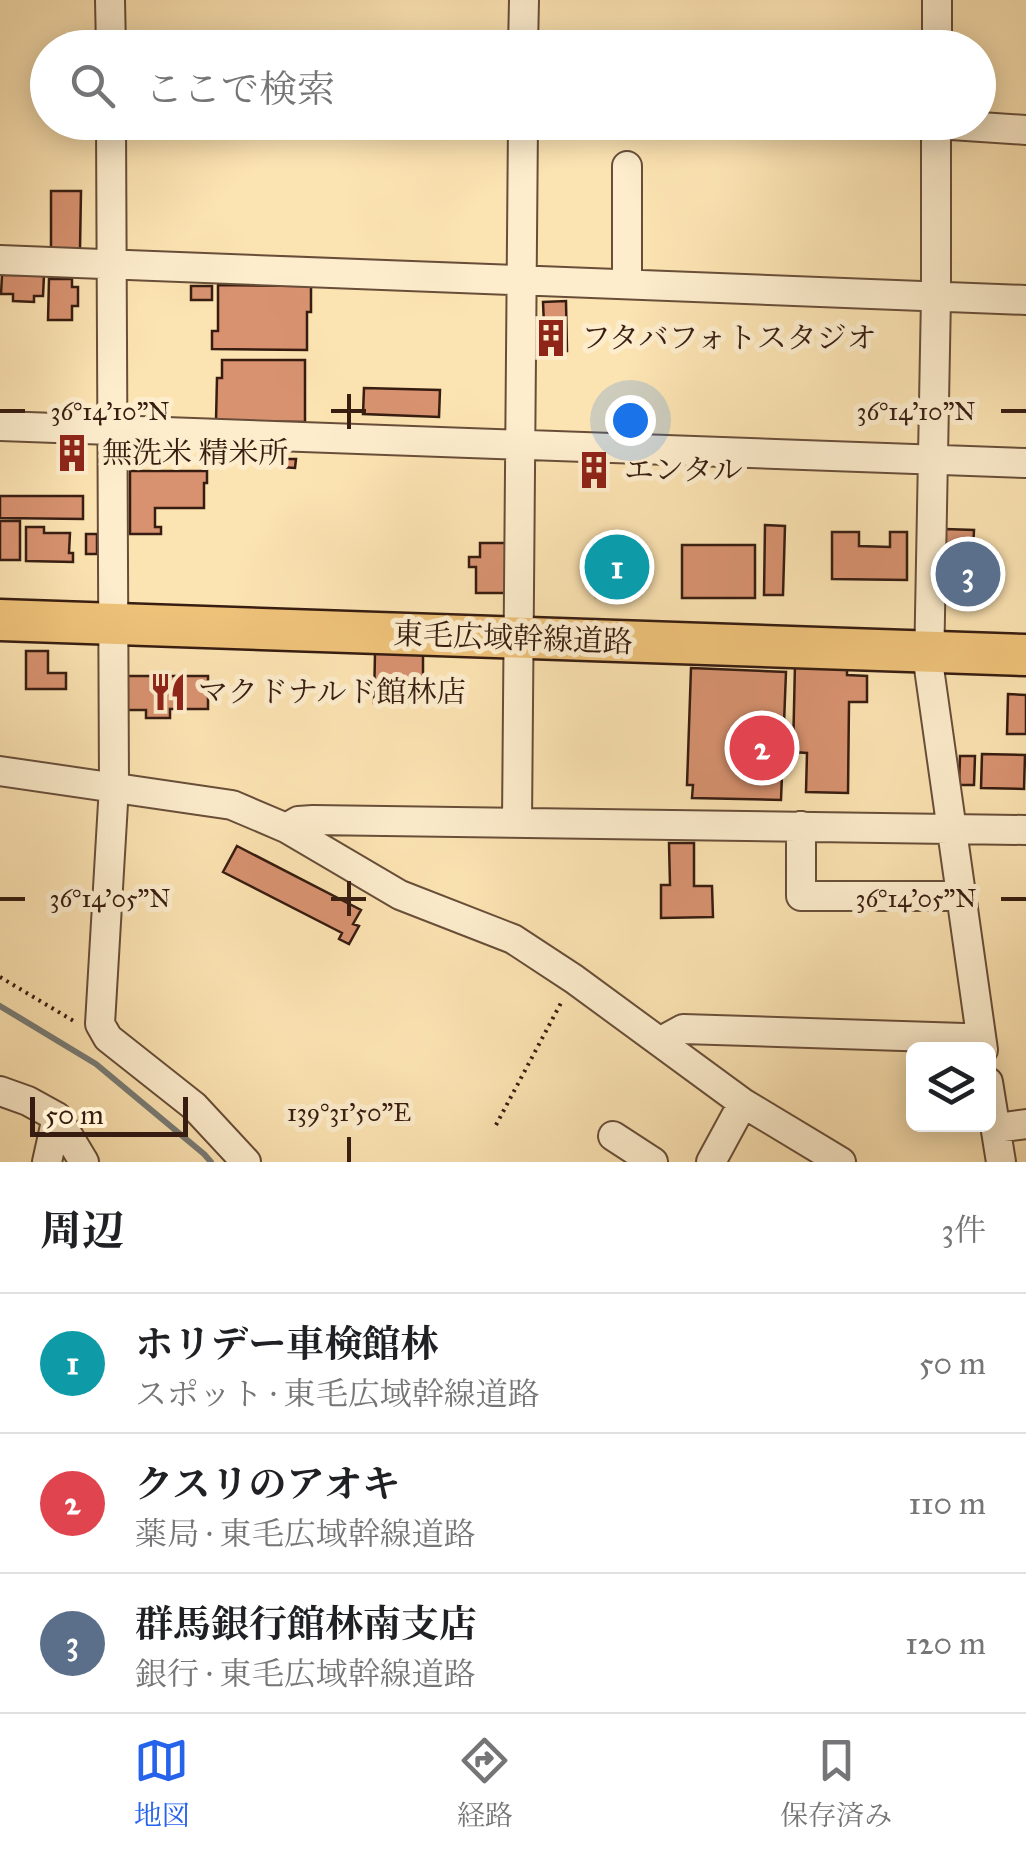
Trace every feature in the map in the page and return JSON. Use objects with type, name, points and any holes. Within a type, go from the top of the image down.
[{"type":"highway","name":"東毛広域幹線道路","points":[[0,598],[114,613],[519,628],[929,640],[1026,632]]},
{"type":"highway","name":"東毛広域幹線道路","points":[[0,620],[114,613]]},
{"type":"highway","name":"東毛広域幹線道路","points":[[929,640],[1026,655]]},
{"type":"street","points":[[110,0],[110,30]]},
{"type":"street","points":[[524,0],[524,30]]},
{"type":"street","points":[[936,30],[937,0]]},
{"type":"street","points":[[996,128],[1026,130]]},
{"type":"street","points":[[111,140],[114,786],[100,1024],[108,1038],[194,1106],[246,1162]]},
{"type":"street","points":[[517,822],[522,140]]},
{"type":"street","points":[[661,1041],[684,1029],[964,1038],[981,1042],[929,678],[936,140]]},
{"type":"street","points":[[627,166],[627,284]]},
{"type":"street","points":[[0,260],[1026,300]]},
{"type":"street","points":[[0,426],[1026,463]]},
{"type":"street","points":[[0,771],[232,805],[286,828],[400,895],[513,940],[574,979],[743,1103],[841,1162]]},
{"type":"street","points":[[286,828],[313,820],[1026,830]]},
{"type":"street","points":[[801,826],[801,896],[961,896]]},
{"type":"street","points":[[0,1091],[58,1117],[84,1162]]},
{"type":"street","points":[[711,1162],[743,1103]]},
{"type":"street","points":[[47,1162],[58,1117]]},
{"type":"street","points":[[996,1123],[1001,1162]]},
{"type":"street","points":[[997,1128],[1026,1124]]},
{"type":"street","points":[[613,1136],[652,1162]]},
{"type":"path","points":[[0,977],[79,1024],[100,1024]]},
{"type":"path","points":[[496,1125],[574,979]]},
{"type":"building","points":[[51,191],[81,191],[80,249],[51,248]]},
{"type":"building","points":[[2,275],[44,275],[43,296],[34,296],[34,302],[13,301],[13,294],[1,294]]},
{"type":"building","points":[[49,279],[72,279],[72,287],[78,287],[78,306],[72,306],[72,320],[48,320]]},
{"type":"building","points":[[218,285],[311,286],[307,350],[212,349],[212,331],[218,331]]},
{"type":"building","points":[[191,286],[212,286],[212,300],[191,300]]},
{"type":"building","name":"フタバフォトスタジオ","points":[[566,301],[567,351],[537,351],[536,326],[544,325],[543,302]]},
{"type":"building","points":[[222,360],[305,360],[305,422],[216,421],[217,378],[222,378]]},
{"type":"building","points":[[364,388],[440,390],[439,417],[363,414]]},
{"type":"building","name":"無洗米 精米所","points":[[65,449],[80,449],[79,459],[64,458]]},
{"type":"building","points":[[280,459],[296,459],[295,468],[280,467]]},
{"type":"building","name":"エンタル","points":[[587,461],[598,461],[602,474],[587,474]]},
{"type":"building","points":[[130,471],[207,471],[204,508],[155,508],[155,527],[161,527],[161,534],[130,534]]},
{"type":"building","points":[[0,496],[83,496],[83,519],[0,518]]},
{"type":"building","points":[[0,521],[20,521],[20,560],[0,560]]},
{"type":"building","points":[[765,525],[785,526],[783,595],[764,595]]},
{"type":"building","points":[[26,527],[44,527],[44,533],[70,533],[69,553],[73,553],[73,562],[26,561]]},
{"type":"building","points":[[945,529],[974,530],[973,550],[994,550],[993,598],[943,597]]},
{"type":"building","points":[[832,532],[859,532],[859,546],[890,547],[890,532],[907,532],[907,580],[832,579]]},
{"type":"building","points":[[86,534],[97,534],[97,554],[86,554]]},
{"type":"building","points":[[480,543],[508,543],[507,593],[476,593],[476,567],[469,567],[469,557],[480,557]]},
{"type":"building","points":[[682,545],[755,545],[755,598],[682,598]]},
{"type":"building","points":[[596,549],[637,549],[637,585],[631,585],[631,596],[596,597]]},
{"type":"building","points":[[26,651],[48,651],[48,673],[66,673],[66,689],[26,689]]},
{"type":"building","points":[[375,653],[423,653],[423,687],[418,687],[418,703],[374,703]]},
{"type":"building","points":[[795,664],[847,664],[847,675],[867,676],[867,702],[849,702],[848,793],[806,792],[807,753],[793,752]]},
{"type":"building","points":[[691,668],[786,672],[781,800],[692,798],[693,785],[687,785]]},
{"type":"building","name":"マクドナルド館林店","points":[[127,676],[208,676],[208,709],[170,709],[170,718],[146,718],[146,710],[127,710]]},
{"type":"building","points":[[1008,694],[1026,695],[1026,734],[1007,734]]},
{"type":"building","points":[[982,754],[1025,755],[1024,789],[981,788]]},
{"type":"building","points":[[960,756],[975,756],[974,785],[959,785]]},
{"type":"building","points":[[669,843],[694,843],[694,886],[712,886],[713,917],[661,918],[661,885],[670,885]]},
{"type":"building","points":[[237,846],[361,910],[353,924],[359,926],[349,944],[339,939],[342,933],[223,872]]},
{"type":"waterway","points":[[0,1006],[96,1064],[211,1162]]},
{"type":"place","name":"フタバフォトスタジオ","points":[[551,338]]},
{"type":"place","name":"無洗米 精米所","points":[[72,453]]},
{"type":"place","name":"エンタル","points":[[594,470]]},
{"type":"place","name":"ホリデー車検館林","points":[[617,567]]},
{"type":"place","name":"群馬銀行館林南支店","points":[[968,574]]},
{"type":"place","name":"マクドナルド館林店","points":[[168,692]]},
{"type":"place","name":"クスリのアオキ","points":[[762,748]]}]
